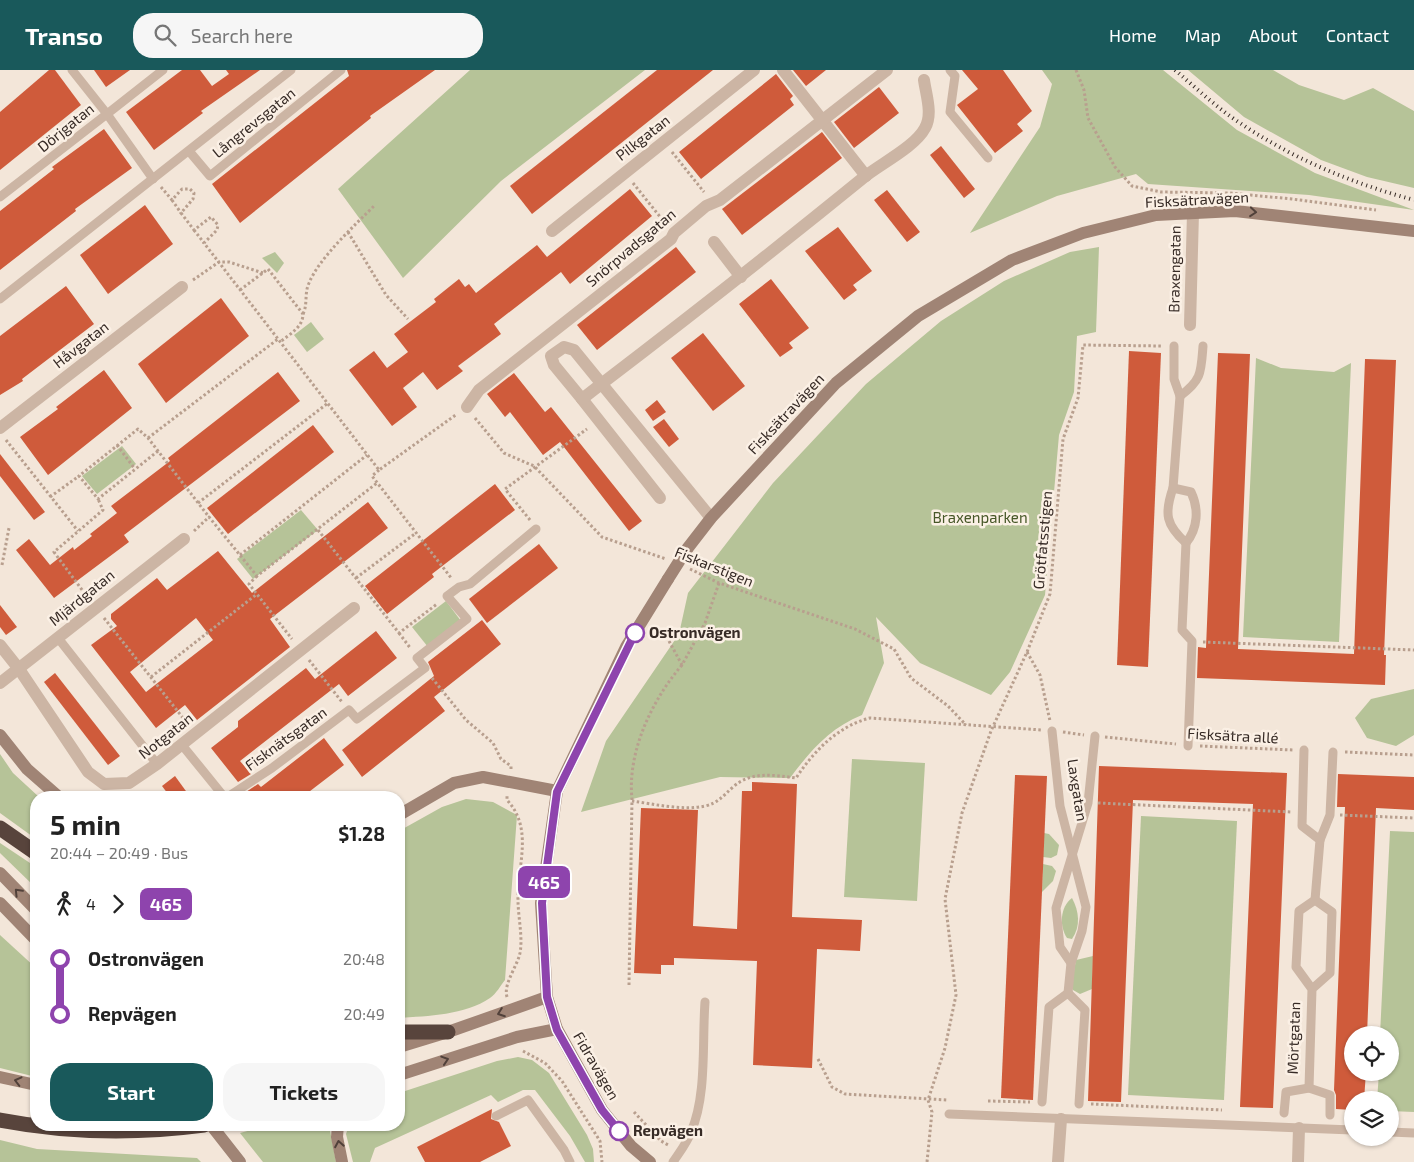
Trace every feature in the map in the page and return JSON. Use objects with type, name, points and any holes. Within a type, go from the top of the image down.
[{"type":"highway","points":[[0,828],[30,849]]},
{"type":"highway","points":[[405,1032],[448,1032]]},
{"type":"highway","points":[[0,1120],[30,1126]]},
{"type":"street","name":"Pilkgatan","points":[[552,231],[754,70]]},
{"type":"street","points":[[782,70],[866,176]]},
{"type":"street","name":"Snörpvadsgatan","points":[[467,407],[479,390],[671,239],[674,233],[706,206],[713,203],[822,122],[873,74],[887,70]]},
{"type":"street","points":[[582,399],[741,277],[866,176],[918,138],[925,128],[930,115],[924,80]]},
{"type":"street","name":"Fisksätravägen","points":[[557,1030],[547,997],[542,903],[557,792],[626,647],[687,549],[711,518],[836,383],[918,316],[1012,260],[1083,233],[1156,215],[1235,211],[1414,231]]},
{"type":"street","name":"Braxengatan","points":[[1190,325],[1193,213]]},
{"type":"street","points":[[714,242],[741,277]]},
{"type":"street","name":"Håvgatan","points":[[0,431],[182,287]]},
{"type":"street","points":[[660,498],[554,366],[551,356],[564,347],[574,350],[711,518]]},
{"type":"street","name":"Mjärdgatan","points":[[0,683],[184,539]]},
{"type":"street","name":"Notgatan","points":[[19,669],[88,772],[104,784],[130,783],[182,745],[354,608]]},
{"type":"street","points":[[0,645],[19,669]]},
{"type":"street","points":[[0,735],[27,769],[52,791]]},
{"type":"street","points":[[405,812],[454,783],[483,777],[509,780],[557,792]]},
{"type":"street","points":[[0,873],[30,904]]},
{"type":"street","points":[[0,903],[30,934]]},
{"type":"street","points":[[405,1044],[448,1032],[547,997]]},
{"type":"street","points":[[405,1073],[517,1037],[557,1030]]},
{"type":"street","name":"Fidravägen","points":[[557,1030],[602,1110],[631,1146],[650,1162]]},
{"type":"street","points":[[0,1077],[30,1084]]},
{"type":"street","points":[[1058,1162],[1061,1119]]},
{"type":"street","points":[[1298,1162],[1299,1128]]},
{"type":"street","points":[[216,1131],[240,1162]]},
{"type":"street","points":[[338,1131],[342,1162]]},
{"type":"lane","name":"Dörjgatan","points":[[0,198],[108,114],[72,70]]},
{"type":"lane","points":[[153,179],[108,114],[163,70]]},
{"type":"lane","name":"Långrevsgatan","points":[[0,299],[291,70]]},
{"type":"lane","name":"Långrevsgatan","points":[[189,151],[210,176],[341,70]]},
{"type":"lane","points":[[950,70],[955,76],[950,112],[988,158]]},
{"type":"lane","points":[[1174,346],[1174,379],[1180,396],[1173,488],[1168,501],[1168,520],[1173,532],[1186,543]]},
{"type":"lane","points":[[1180,396],[1196,385],[1202,371],[1204,346]]},
{"type":"lane","points":[[1173,488],[1191,492],[1197,506],[1192,535],[1186,543],[1182,630],[1192,641],[1188,746]]},
{"type":"lane","points":[[425,668],[417,658],[467,619],[447,596],[459,588],[470,584],[536,529]]},
{"type":"lane","points":[[58,638],[157,764]]},
{"type":"lane","name":"Fisknätsgatan","points":[[237,791],[272,768],[349,710],[357,719],[425,668]]},
{"type":"lane","name":"Laxgatan","points":[[1052,731],[1060,806],[1086,907],[1082,931],[1070,963],[1068,993]]},
{"type":"lane","name":"Laxgatan","points":[[1070,963],[1060,947],[1056,908],[1088,803],[1095,736]]},
{"type":"lane","points":[[182,745],[220,791]]},
{"type":"lane","points":[[1304,750],[1302,826],[1320,840]]},
{"type":"lane","points":[[1315,900],[1320,840],[1330,815],[1334,752]]},
{"type":"lane","name":"Mörtgatan","points":[[1309,1088],[1312,989],[1296,967],[1299,911],[1315,900],[1332,912],[1330,972],[1312,989]]},
{"type":"lane","points":[[1042,1102],[1049,1007],[1068,993],[1085,1010],[1079,1104]]},
{"type":"lane","points":[[673,1162],[691,1132],[696,1116],[703,1069],[705,1002]]},
{"type":"lane","name":"Mörtgatan","points":[[1284,1113],[1286,1092],[1309,1088],[1330,1095],[1330,1115]]},
{"type":"lane","points":[[496,1116],[528,1100],[564,1150],[570,1162]]},
{"type":"lane","points":[[949,1114],[1344,1130]]},
{"type":"lane","points":[[1399,1132],[1414,1133]]},
{"type":"path","points":[[1076,70],[1084,90],[1088,118],[1114,167],[1132,186],[1161,192],[1256,196],[1380,211]]},
{"type":"path","points":[[663,142],[713,203]]},
{"type":"path","points":[[625,172],[674,233]]},
{"type":"path","points":[[153,179],[172,200],[180,213],[379,470]]},
{"type":"path","points":[[172,200],[182,189],[190,189],[194,193],[193,200],[180,213]]},
{"type":"path","points":[[148,438],[300,326],[306,308],[309,283],[315,272],[348,232],[376,205]]},
{"type":"path","points":[[194,230],[211,217],[216,221],[218,225],[217,230],[204,243]]},
{"type":"path","points":[[348,232],[386,295],[408,319]]},
{"type":"path","points":[[182,287],[219,262],[243,266],[263,273]]},
{"type":"path","points":[[240,290],[268,269],[303,314]]},
{"type":"path","name":"Grötfatsstigen","points":[[928,1100],[945,1048],[956,995],[945,899],[962,813],[993,727],[1027,652],[1050,594],[1063,440],[1078,398],[1083,345],[1174,346]]},
{"type":"path","points":[[198,503],[328,403]]},
{"type":"path","points":[[459,588],[372,476],[467,407]]},
{"type":"path","name":"Fiskarstigen","points":[[467,407],[504,453],[534,466],[602,537],[667,560]]},
{"type":"path","points":[[536,529],[505,489],[598,421]]},
{"type":"path","points":[[50,497],[138,429],[148,438],[209,518],[257,576],[377,483]]},
{"type":"path","points":[[0,431],[78,531]]},
{"type":"path","points":[[117,445],[135,469]]},
{"type":"path","points":[[98,499],[158,451]]},
{"type":"path","points":[[240,555],[367,454]]},
{"type":"path","points":[[79,476],[98,499],[103,510],[54,552],[150,678],[196,734]]},
{"type":"path","points":[[184,539],[209,518]]},
{"type":"path","points":[[2,565],[8,528]]},
{"type":"path","points":[[318,530],[417,658]]},
{"type":"path","points":[[356,578],[416,532]]},
{"type":"path","name":"Fiskarstigen","points":[[684,567],[719,583],[855,629],[894,649],[911,678],[948,706],[966,726]]},
{"type":"path","points":[[628,985],[632,802],[630,781],[632,759],[642,732],[673,675],[682,665],[705,623],[719,583]]},
{"type":"path","points":[[150,678],[257,594]]},
{"type":"path","points":[[399,633],[447,596]]},
{"type":"path","points":[[669,641],[682,665]]},
{"type":"path","points":[[1192,641],[1414,650]]},
{"type":"path","points":[[1027,652],[1040,675],[1052,731]]},
{"type":"path","points":[[425,668],[466,720],[493,743],[501,759],[511,766],[509,780]]},
{"type":"path","name":"Fisksätra allé","points":[[632,802],[703,806],[721,801],[734,786],[751,776],[772,775],[796,778],[808,760],[835,735],[853,722],[862,720],[891,718],[937,724],[1052,731],[1188,746],[1304,750]]},
{"type":"path","points":[[1334,752],[1414,755]]},
{"type":"path","points":[[1088,803],[1303,812]]},
{"type":"path","points":[[1330,815],[1414,818]]},
{"type":"path","points":[[818,1058],[832,1087],[845,1094],[928,1100],[957,1100]]},
{"type":"path","points":[[927,1162],[932,1112],[928,1100]]},
{"type":"path","points":[[985,1101],[1042,1102]]},
{"type":"path","points":[[1079,1104],[1226,1110]]},
{"type":"path","points":[[634,1112],[661,1141],[681,1150]]},
{"type":"green space","points":[[470,70],[645,70],[501,181],[403,278],[338,189]]},
{"type":"green space","points":[[1042,70],[1163,70],[1237,130],[1315,173],[1414,210],[1309,195],[1148,184],[1136,174],[1057,196],[970,233],[1040,127],[1052,84]]},
{"type":"green space","points":[[1188,70],[1273,70],[1299,85],[1344,100],[1373,88],[1414,111],[1414,188],[1367,177],[1321,160],[1244,117]]},
{"type":"green space","name":"Braxenparken","points":[[1099,247],[1096,332],[1077,336],[1074,392],[1059,435],[1045,595],[1010,672],[991,695],[920,663],[876,617],[884,663],[862,715],[840,726],[831,733],[806,758],[790,778],[720,777],[581,812],[606,741],[679,634],[688,593],[773,483],[866,384],[941,321],[1004,281],[1070,252]]},
{"type":"green space","points":[[275,252],[284,263],[277,273],[262,258]]},
{"type":"green space","points":[[311,322],[324,339],[307,352],[294,335]]},
{"type":"green space","points":[[1256,358],[1281,368],[1334,372],[1351,363],[1339,642],[1243,637]]},
{"type":"green space","points":[[122,446],[136,464],[97,494],[82,476]]},
{"type":"green space","points":[[301,510],[318,530],[253,579],[237,559]]},
{"type":"green space","points":[[446,601],[461,621],[428,647],[412,627]]},
{"type":"green space","points":[[1414,689],[1414,735],[1396,746],[1367,738],[1355,718],[1371,699]]},
{"type":"green space","points":[[0,754],[13,773],[32,791],[30,791],[30,835],[0,813]]},
{"type":"green space","points":[[852,759],[925,763],[917,901],[844,897]]},
{"type":"green space","points":[[466,799],[493,802],[517,815],[505,980],[492,996],[480,1004],[446,1014],[405,1017],[405,828],[442,807]]},
{"type":"green space","points":[[1141,816],[1237,821],[1224,1100],[1128,1095]]},
{"type":"green space","points":[[1390,831],[1414,832],[1414,1112],[1399,1111],[1399,1091],[1378,1091],[1378,1081],[1399,1081],[1399,1026],[1380,1026]]},
{"type":"green space","points":[[1044,833],[1049,834],[1059,845],[1057,855],[1051,858],[1043,857]]},
{"type":"green space","points":[[0,843],[30,863],[30,882],[0,853]]},
{"type":"green space","points":[[1043,864],[1052,866],[1056,871],[1053,881],[1042,892]]},
{"type":"green space","points":[[1072,898],[1076,908],[1078,924],[1072,939],[1067,938],[1064,933],[1062,917],[1065,906]]},
{"type":"green space","points":[[0,935],[30,962],[30,1076],[0,1068]]},
{"type":"green space","points":[[1093,956],[1092,989],[1080,994],[1073,990],[1072,981],[1076,960]]},
{"type":"green space","points":[[518,1057],[532,1060],[549,1073],[587,1135],[593,1149],[594,1162],[585,1162],[570,1136],[535,1090],[523,1090],[498,1102],[491,1095],[375,1148],[370,1162],[353,1162],[346,1134],[347,1131],[405,1131],[405,1091],[497,1061]]},
{"type":"green space","points":[[248,1131],[330,1131],[336,1162],[263,1162],[240,1133]]},
{"type":"green space","points":[[0,1140],[37,1149],[197,1158],[201,1162],[0,1162]]},
{"type":"building","points":[[49,70],[55,70],[81,105],[0,170],[0,112]]},
{"type":"building","points":[[94,70],[130,70],[106,87]]},
{"type":"building","points":[[182,70],[200,70],[212,86],[229,74],[226,70],[260,70],[201,111],[203,113],[154,150],[126,112]]},
{"type":"building","points":[[347,70],[435,70],[370,116],[371,118],[240,223],[212,184],[349,76]]},
{"type":"building","points":[[657,70],[713,70],[532,214],[510,186]]},
{"type":"building","points":[[793,70],[826,70],[806,86]]},
{"type":"building","points":[[962,70],[1003,70],[1032,111],[1017,124],[1023,131],[995,153],[957,105],[978,89]]},
{"type":"building","points":[[776,74],[793,96],[790,99],[794,105],[701,179],[679,152]]},
{"type":"building","points":[[879,87],[899,113],[854,148],[834,122]]},
{"type":"building","points":[[104,129],[132,168],[75,209],[76,211],[0,270],[0,211],[54,169],[52,167]]},
{"type":"building","points":[[822,132],[842,158],[742,235],[722,209]]},
{"type":"building","points":[[941,146],[975,189],[964,198],[930,155]]},
{"type":"building","points":[[630,189],[652,216],[570,284],[561,272],[494,324],[501,334],[458,366],[463,371],[437,390],[423,372],[403,388],[417,407],[392,426],[349,370],[374,351],[387,368],[408,352],[394,334],[436,302],[434,299],[459,279],[465,287],[469,284],[476,293],[537,245],[547,257]]},
{"type":"building","points":[[887,190],[920,232],[907,242],[874,200]]},
{"type":"building","points":[[145,205],[173,244],[108,294],[80,255]]},
{"type":"building","points":[[838,227],[872,271],[853,285],[857,290],[844,300],[805,251]]},
{"type":"building","points":[[676,247],[696,272],[597,350],[577,325]]},
{"type":"building","points":[[771,279],[809,328],[789,343],[793,348],[780,357],[739,304]]},
{"type":"building","points":[[66,286],[94,324],[22,379],[23,381],[0,395],[0,336]]},
{"type":"building","points":[[221,298],[249,336],[166,403],[138,364]]},
{"type":"building","points":[[703,333],[745,386],[713,411],[671,358]]},
{"type":"building","points":[[1129,351],[1161,353],[1148,667],[1117,665]]},
{"type":"building","points":[[1218,353],[1250,354],[1238,649],[1354,654],[1365,359],[1396,360],[1384,655],[1386,655],[1385,685],[1197,678],[1198,647],[1206,648]]},
{"type":"building","points":[[104,370],[132,408],[48,475],[20,437],[58,409],[56,407]]},
{"type":"building","points":[[278,372],[300,401],[124,535],[129,542],[54,598],[16,550],[29,539],[50,565],[73,547],[74,550],[92,536],[90,534],[117,513],[111,506],[170,461],[168,458]]},
{"type":"building","points":[[514,373],[545,412],[551,407],[642,521],[629,531],[560,442],[543,455],[510,412],[505,417],[487,394]]},
{"type":"building","points":[[657,400],[666,412],[653,421],[645,410]]},
{"type":"building","points":[[664,419],[679,439],[669,447],[653,427]]},
{"type":"building","points":[[313,425],[334,452],[228,534],[207,508]]},
{"type":"building","points":[[0,454],[45,512],[34,520],[0,476]]},
{"type":"building","points":[[495,484],[515,510],[432,574],[434,577],[387,614],[365,586]]},
{"type":"building","points":[[368,502],[388,528],[270,619],[290,647],[197,720],[185,705],[156,728],[91,645],[117,626],[111,619],[111,614],[157,578],[167,590],[218,551],[252,593]],"holes":[[[196,618],[213,640],[146,692],[130,672]]]},
{"type":"building","points":[[539,544],[558,568],[487,623],[469,599]]},
{"type":"building","points":[[0,605],[17,627],[6,635],[0,627]]},
{"type":"building","points":[[482,620],[501,644],[434,697],[445,711],[362,777],[342,750],[434,676],[428,662]]},
{"type":"building","points":[[376,631],[397,658],[348,696],[339,684],[240,761],[251,774],[238,782],[211,748],[238,727],[238,721],[306,668],[315,679]]},
{"type":"building","points":[[55,673],[120,756],[108,765],[44,682]]},
{"type":"building","points":[[324,738],[344,765],[310,791],[248,791],[258,784],[261,787]]},
{"type":"building","points":[[1099,766],[1287,773],[1273,1108],[1240,1107],[1253,804],[1133,800],[1121,1102],[1088,1101]]},
{"type":"building","points":[[1338,774],[1414,777],[1414,810],[1376,808],[1367,1026],[1344,1026],[1344,1081],[1365,1081],[1365,1091],[1344,1091],[1344,1110],[1336,1109],[1334,1090],[1345,807],[1337,807]]},
{"type":"building","points":[[1015,775],[1047,776],[1033,1100],[1001,1098]]},
{"type":"building","points":[[175,776],[186,791],[166,791],[162,786]]},
{"type":"building","points":[[752,782],[797,784],[792,917],[862,920],[860,951],[817,949],[812,1068],[753,1065],[757,961],[674,958],[674,965],[661,965],[661,974],[634,973],[641,808],[698,810],[693,926],[737,929],[742,791],[752,791]]},
{"type":"building","points":[[492,1109],[491,1119],[499,1122],[511,1146],[480,1162],[425,1162],[417,1147]]},
{"type":"railway","points":[[1175,70],[1229,115],[1279,147],[1322,168],[1367,186],[1414,200]]},
{"type":"bus line","name":"465","points":[[619,1131],[602,1110],[557,1030],[547,997],[542,903],[557,792],[626,647],[635,633]]},
{"type":"place","name":"Ostronvägen","points":[[635,633]]},
{"type":"place","name":"Repvägen","points":[[619,1131]]}]
